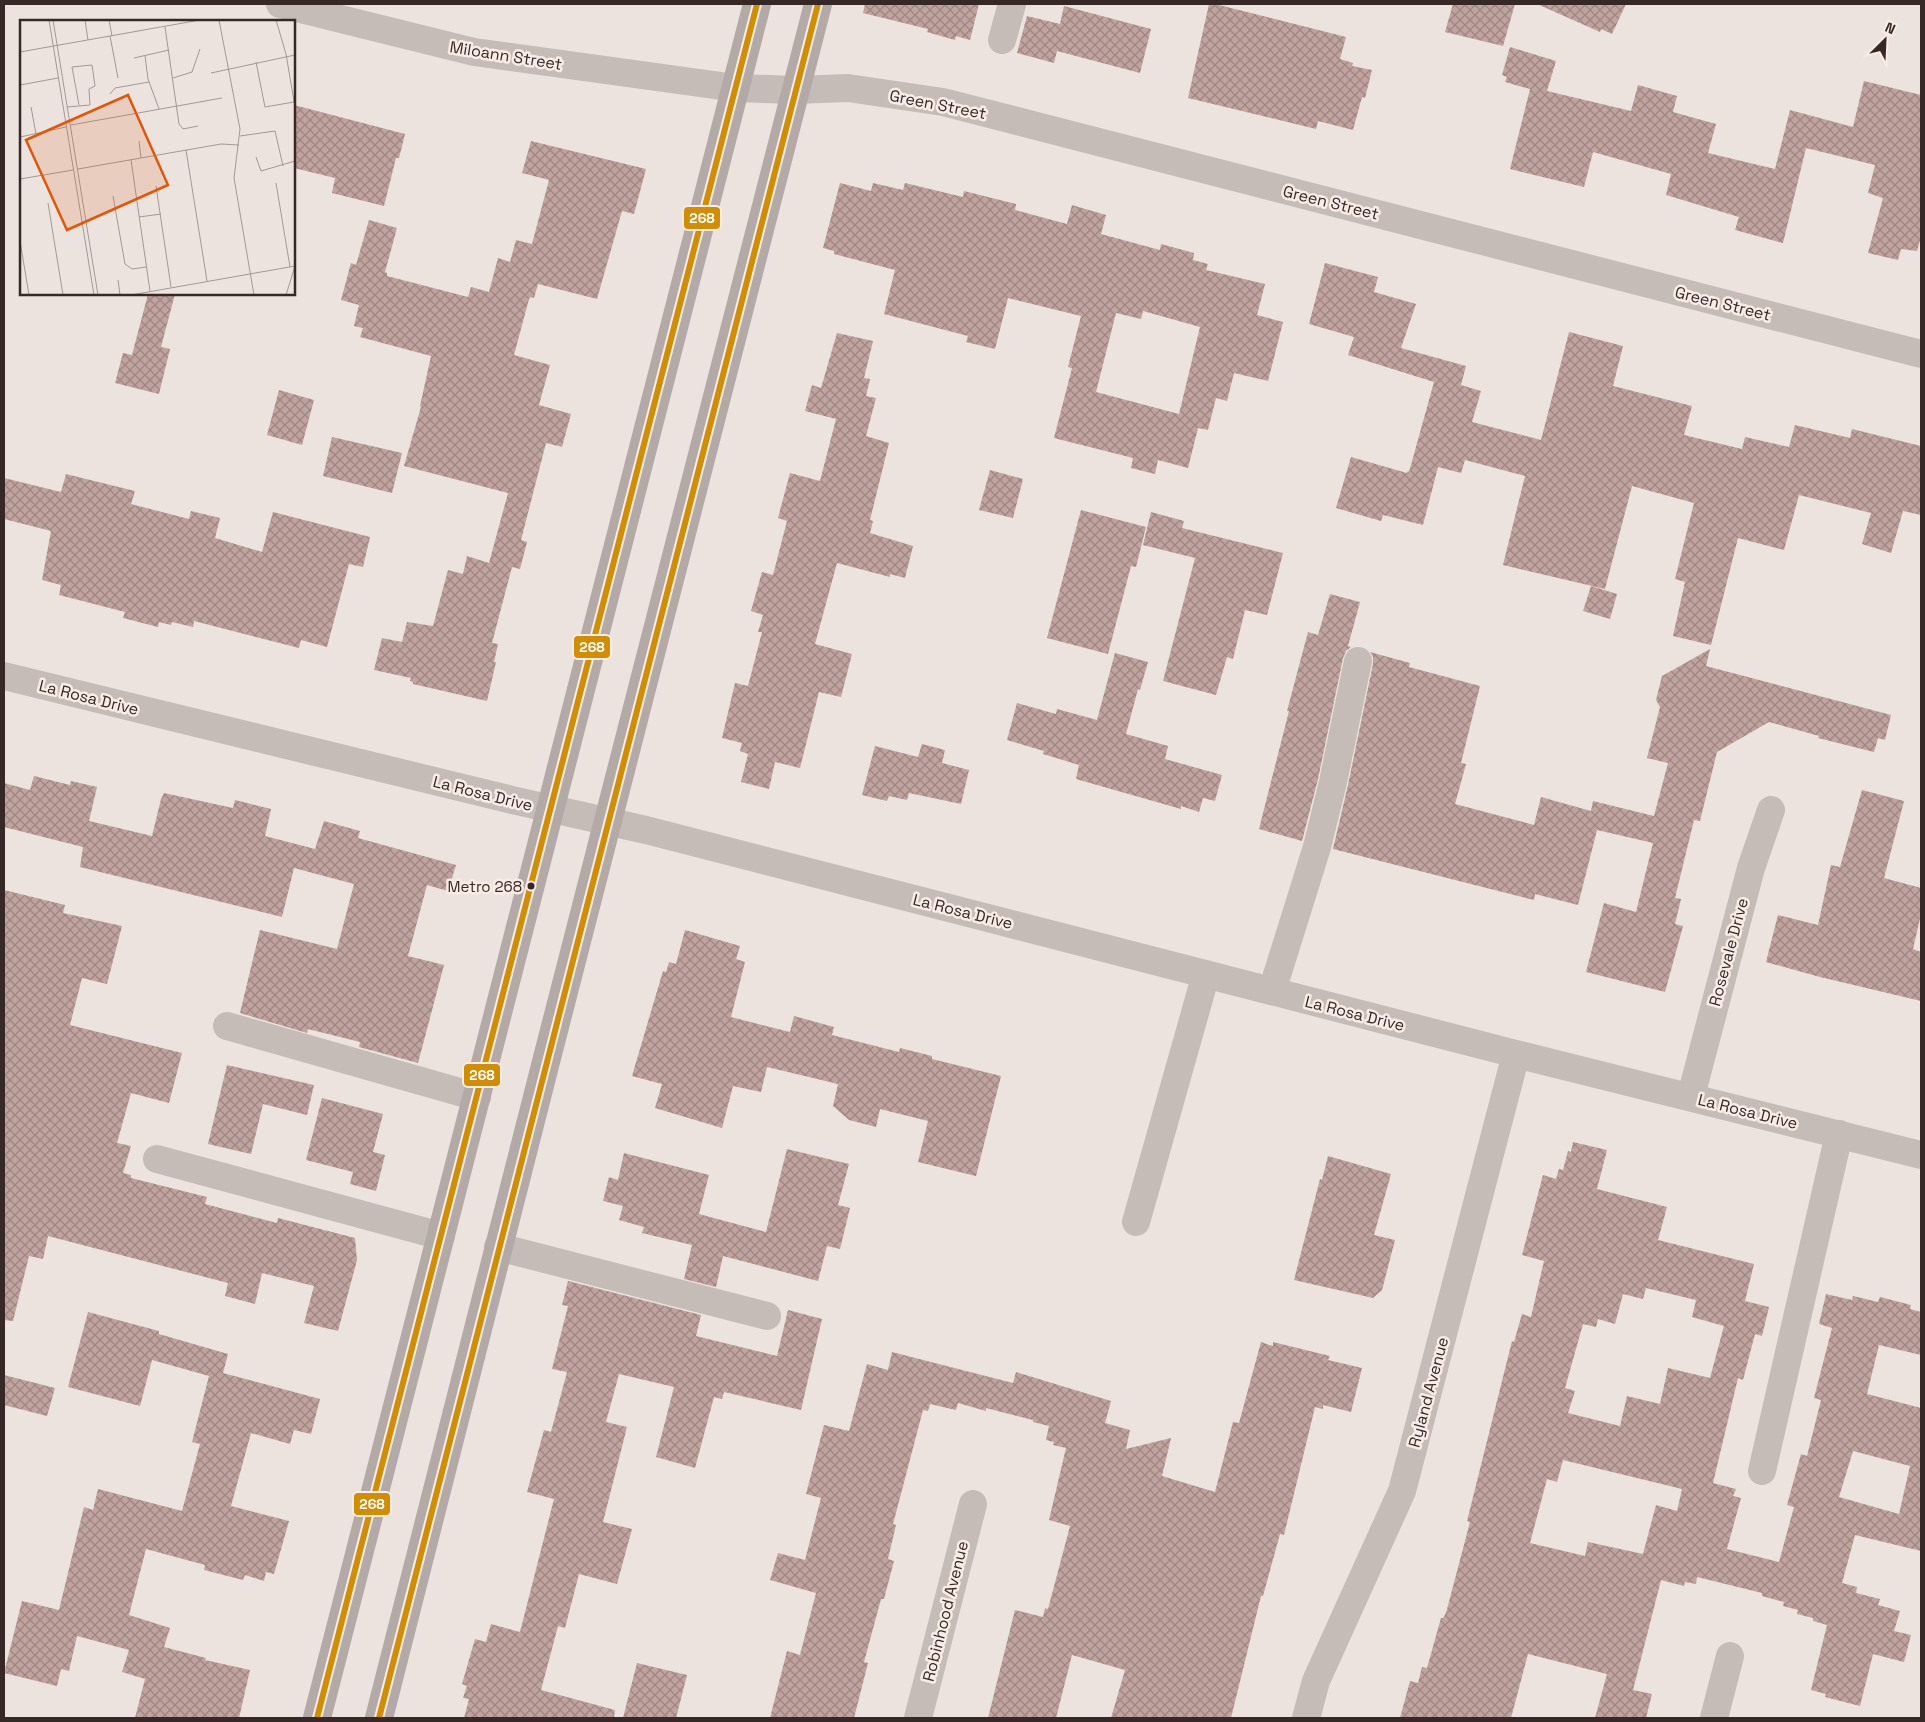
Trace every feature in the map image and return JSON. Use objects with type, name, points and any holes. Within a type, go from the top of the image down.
[{"type":"main road","points":[[317,1718],[757,4]]},
{"type":"main road","points":[[379,1718],[498,1247],[818,4]]},
{"type":"street","name":"Miloann Street","points":[[280,4],[474,52],[736,88]]},
{"type":"street","points":[[1002,40],[1012,4]]},
{"type":"street","name":"Green Street","points":[[736,88],[795,90],[848,88],[943,102],[1921,354]]},
{"type":"street","points":[[1272,991],[1317,847],[1334,782],[1358,661]]},
{"type":"street","name":"La Rosa Drive","points":[[4,676],[551,810],[608,820],[1516,1054],[1921,1154]]},
{"type":"street","name":"Rosevale Drive","points":[[1691,1096],[1751,868],[1771,810]]},
{"type":"street","points":[[1136,1222],[1206,974]]},
{"type":"street","points":[[227,1026],[477,1097]]},
{"type":"street","name":"Ryland Avenue","points":[[1306,1718],[1316,1681],[1402,1491],[1516,1054]]},
{"type":"street","points":[[1762,1470],[1839,1134]]},
{"type":"street","points":[[157,1159],[442,1236]]},
{"type":"street","points":[[498,1247],[767,1316]]},
{"type":"street","name":"Robinhood Avenue","points":[[918,1718],[973,1504]]},
{"type":"street","points":[[1714,1718],[1730,1656]]},
{"type":"building","points":[[865,4],[979,4],[970,40],[956,36],[955,40],[927,32],[928,29],[863,13]]},
{"type":"building","points":[[1209,4],[1346,37],[1340,59],[1353,63],[1352,66],[1372,70],[1365,98],[1362,97],[1353,130],[1318,121],[1316,129],[1188,98]]},
{"type":"building","points":[[1453,4],[1515,4],[1503,46],[1445,32]]},
{"type":"building","points":[[1537,4],[1626,4],[1612,34],[1601,29],[1600,32]]},
{"type":"building","points":[[1064,6],[1151,29],[1140,73],[1057,51],[1054,63],[1017,53],[1027,16],[1060,24]]},
{"type":"building","points":[[1510,47],[1556,61],[1547,91],[1631,111],[1638,85],[1677,96],[1673,112],[1716,124],[1708,153],[1775,169],[1790,110],[1853,127],[1864,81],[1921,95],[1921,237],[1917,251],[1901,249],[1898,260],[1868,253],[1883,198],[1868,193],[1875,165],[1806,148],[1783,243],[1735,230],[1739,217],[1666,195],[1671,174],[1593,152],[1584,187],[1510,169],[1530,89],[1505,82],[1507,77],[1502,75]]},
{"type":"building","points":[[295,105],[405,134],[399,158],[396,158],[384,206],[332,193],[335,178],[295,168]]},
{"type":"building","points":[[531,141],[646,169],[634,214],[622,211],[597,299],[538,284],[534,298],[531,297],[529,299],[514,355],[550,365],[539,405],[571,414],[562,447],[546,443],[521,540],[527,542],[520,569],[512,567],[492,643],[498,644],[487,701],[413,684],[410,681],[411,678],[374,670],[382,638],[402,642],[407,622],[433,626],[448,570],[463,574],[467,556],[489,563],[508,493],[404,466],[421,407],[431,356],[360,337],[363,328],[354,326],[359,305],[341,300],[351,263],[356,265],[369,220],[397,228],[385,272],[387,276],[468,297],[471,287],[489,292],[498,258],[510,262],[516,240],[532,244],[549,180],[522,173]]},
{"type":"building","points":[[840,183],[871,191],[873,183],[903,190],[905,183],[963,197],[964,191],[1016,204],[1015,210],[1067,224],[1072,205],[1106,215],[1101,234],[1160,250],[1161,244],[1194,253],[1193,260],[1208,264],[1206,270],[1265,284],[1257,315],[1283,322],[1268,381],[1234,373],[1227,401],[1216,398],[1208,430],[1198,428],[1188,468],[1158,460],[1155,474],[1131,468],[1133,458],[1054,438],[1072,368],[1068,367],[1081,316],[1008,298],[995,349],[966,342],[968,336],[884,314],[895,270],[834,254],[834,251],[823,248]],"holes":[[[1143,311],[1200,327],[1179,414],[1096,392],[1116,313],[1141,319]]]},
{"type":"building","points":[[1325,263],[1378,277],[1374,292],[1416,304],[1401,348],[1466,366],[1461,385],[1481,391],[1472,422],[1541,440],[1569,332],[1623,346],[1613,386],[1692,406],[1684,435],[1742,449],[1745,437],[1789,447],[1795,425],[1850,438],[1852,429],[1921,446],[1921,515],[1903,511],[1891,553],[1862,544],[1871,513],[1799,495],[1784,550],[1738,538],[1711,645],[1673,636],[1685,582],[1675,579],[1694,503],[1632,486],[1605,589],[1503,565],[1525,476],[1465,460],[1461,473],[1438,467],[1423,525],[1383,515],[1381,521],[1336,508],[1351,457],[1409,472],[1434,382],[1348,355],[1354,337],[1309,324]]},
{"type":"building","points":[[148,295],[175,295],[161,347],[170,349],[159,394],[115,383],[123,353],[132,355]]},
{"type":"building","points":[[837,333],[873,341],[864,378],[870,379],[866,396],[876,398],[866,436],[889,443],[870,520],[873,521],[870,533],[913,546],[905,578],[890,574],[890,577],[837,563],[815,644],[852,654],[841,697],[819,692],[800,768],[775,762],[769,789],[741,782],[748,754],[740,751],[742,743],[722,738],[735,683],[748,686],[762,632],[758,632],[763,615],[751,611],[762,572],[773,575],[787,521],[778,518],[790,473],[820,481],[836,419],[805,411],[812,385],[821,388]]},
{"type":"building","points":[[279,390],[314,400],[302,445],[267,435]]},
{"type":"building","points":[[332,437],[402,453],[392,493],[323,476]]},
{"type":"building","points":[[990,470],[1023,479],[1013,518],[979,510]]},
{"type":"building","points":[[66,474],[135,491],[131,504],[189,519],[191,511],[220,518],[215,538],[262,552],[273,512],[370,537],[363,567],[349,564],[327,647],[301,640],[299,648],[194,621],[193,627],[172,622],[171,625],[159,622],[158,627],[123,618],[125,612],[59,595],[61,585],[42,580],[51,531],[4,519],[4,478],[61,492]]},
{"type":"building","points":[[1081,510],[1146,527],[1136,567],[1131,566],[1108,654],[1047,638]]},
{"type":"building","points":[[1151,512],[1184,521],[1182,528],[1283,553],[1267,615],[1245,610],[1233,659],[1227,657],[1216,695],[1163,681],[1195,558],[1143,545]]},
{"type":"building","points":[[1591,586],[1617,594],[1610,619],[1583,611]]},
{"type":"building","points":[[1330,594],[1360,602],[1348,646],[1351,647],[1346,651],[1343,658],[1318,779],[1302,841],[1259,829],[1308,632],[1318,635]]},
{"type":"building","points":[[1710,649],[1706,666],[1891,715],[1885,740],[1878,738],[1874,752],[1818,738],[1819,736],[1769,722],[1717,752],[1700,821],[1694,820],[1675,898],[1681,899],[1675,924],[1683,926],[1665,992],[1586,972],[1604,903],[1636,912],[1653,843],[1597,830],[1578,905],[1535,894],[1534,900],[1333,849],[1373,664],[1373,657],[1370,652],[1410,663],[1409,667],[1480,686],[1461,763],[1466,764],[1455,804],[1534,825],[1541,797],[1591,811],[1593,801],[1654,816],[1668,763],[1647,758],[1660,707],[1656,700],[1662,676]]},
{"type":"building","points":[[1115,653],[1148,662],[1140,690],[1138,689],[1126,734],[1168,746],[1165,759],[1222,775],[1215,801],[1203,798],[1199,812],[1181,806],[1181,809],[1076,779],[1079,765],[1043,754],[1044,751],[1007,740],[1017,703],[1056,714],[1057,709],[1097,720]]},
{"type":"building","points":[[922,744],[945,750],[942,763],[969,770],[961,804],[909,793],[907,800],[889,796],[887,801],[862,795],[875,746],[918,757]]},
{"type":"building","points":[[34,776],[70,785],[71,781],[97,787],[89,821],[152,836],[164,793],[233,808],[235,800],[271,809],[265,836],[315,849],[324,821],[360,831],[358,838],[456,865],[448,891],[427,885],[408,956],[444,965],[418,1063],[359,1047],[360,1042],[308,1029],[307,1033],[240,1013],[260,930],[337,949],[354,884],[294,868],[282,917],[80,867],[83,847],[4,827],[4,783],[30,790]]},
{"type":"building","points":[[1862,790],[1904,801],[1884,878],[1921,888],[1921,914],[1913,949],[1921,952],[1921,1001],[1766,962],[1778,915],[1818,925],[1831,865],[1840,867]]},
{"type":"building","points":[[4,890],[65,905],[63,913],[122,926],[107,984],[82,978],[70,1025],[182,1053],[169,1103],[131,1093],[117,1143],[131,1146],[123,1173],[131,1175],[131,1178],[207,1197],[205,1204],[277,1223],[278,1218],[355,1238],[357,1260],[338,1331],[304,1323],[314,1286],[262,1273],[255,1304],[225,1296],[228,1283],[48,1236],[43,1259],[29,1256],[13,1321],[4,1320]]},
{"type":"building","points":[[685,930],[740,946],[736,959],[745,962],[731,1017],[790,1032],[794,1016],[834,1027],[832,1035],[899,1052],[900,1048],[932,1056],[932,1059],[1001,1076],[976,1176],[918,1162],[928,1121],[880,1109],[876,1127],[849,1120],[833,1106],[838,1084],[767,1067],[761,1092],[733,1086],[722,1128],[655,1108],[662,1084],[632,1076],[663,971],[666,972],[669,962],[676,964]]},
{"type":"building","points":[[227,1065],[314,1085],[307,1115],[263,1104],[251,1154],[208,1144]]},
{"type":"building","points":[[322,1098],[383,1114],[373,1152],[385,1155],[376,1191],[350,1184],[353,1172],[306,1160]]},
{"type":"building","points":[[1573,1142],[1607,1150],[1597,1189],[1667,1207],[1658,1240],[1754,1264],[1745,1301],[1769,1307],[1762,1336],[1755,1334],[1743,1380],[1738,1378],[1713,1483],[1736,1489],[1733,1496],[1741,1498],[1727,1549],[1779,1562],[1794,1507],[1787,1505],[1801,1454],[1807,1456],[1821,1400],[1814,1398],[1832,1328],[1819,1324],[1826,1294],[1852,1300],[1853,1296],[1878,1302],[1880,1297],[1911,1305],[1910,1309],[1921,1312],[1921,1355],[1879,1345],[1867,1394],[1921,1408],[1921,1551],[1855,1535],[1842,1583],[1857,1587],[1856,1593],[1880,1599],[1878,1605],[1900,1611],[1894,1631],[1911,1635],[1904,1662],[1873,1654],[1860,1706],[1825,1697],[1826,1694],[1811,1690],[1827,1625],[1813,1621],[1813,1618],[1797,1614],[1798,1610],[1783,1606],[1784,1602],[1762,1596],[1762,1593],[1697,1577],[1696,1584],[1685,1582],[1684,1586],[1661,1580],[1633,1690],[1652,1694],[1646,1718],[1595,1718],[1607,1674],[1528,1654],[1511,1718],[1400,1718],[1410,1681],[1418,1683],[1422,1667],[1427,1668],[1441,1618],[1446,1613],[1470,1522],[1467,1521],[1512,1341],[1514,1342],[1522,1314],[1531,1317],[1544,1261],[1522,1255],[1543,1175],[1556,1179],[1559,1169],[1563,1170],[1568,1151],[1571,1152]],"holes":[[[1646,1288],[1696,1300],[1692,1317],[1724,1326],[1710,1378],[1668,1368],[1660,1404],[1627,1396],[1620,1426],[1568,1413],[1575,1391],[1565,1388],[1583,1324],[1596,1327],[1598,1319],[1615,1324],[1623,1294],[1643,1299]],[[1853,1451],[1910,1466],[1899,1514],[1839,1497]],[[1563,1460],[1682,1489],[1677,1511],[1656,1505],[1643,1554],[1588,1542],[1585,1556],[1530,1543],[1547,1479],[1557,1482]]]},
{"type":"building","points":[[787,1149],[849,1164],[838,1205],[850,1208],[840,1249],[827,1246],[818,1281],[723,1256],[716,1287],[684,1279],[692,1245],[642,1233],[644,1227],[619,1220],[623,1206],[603,1201],[609,1177],[618,1180],[624,1153],[709,1175],[699,1214],[766,1232]]},
{"type":"building","points":[[1328,1156],[1391,1174],[1374,1235],[1395,1240],[1382,1290],[1373,1298],[1294,1280],[1320,1179],[1322,1180]]},
{"type":"building","points":[[568,1281],[701,1315],[696,1336],[777,1356],[788,1310],[822,1319],[801,1410],[724,1392],[722,1399],[714,1397],[695,1468],[656,1457],[674,1387],[619,1374],[606,1422],[627,1427],[603,1522],[632,1529],[617,1584],[579,1574],[565,1628],[558,1626],[541,1690],[615,1710],[614,1718],[464,1718],[469,1699],[463,1698],[467,1686],[462,1684],[475,1639],[486,1642],[491,1624],[520,1632],[554,1499],[527,1492],[544,1430],[551,1432],[567,1372],[552,1369],[568,1306],[562,1305]]},
{"type":"building","points":[[88,1312],[159,1331],[159,1334],[228,1354],[223,1373],[320,1399],[311,1434],[294,1430],[290,1444],[251,1433],[231,1506],[289,1521],[274,1574],[266,1572],[264,1581],[245,1575],[243,1580],[204,1570],[205,1565],[146,1549],[129,1615],[170,1628],[164,1647],[206,1658],[205,1660],[250,1670],[239,1718],[135,1718],[145,1679],[122,1672],[129,1650],[77,1636],[69,1671],[61,1669],[57,1686],[4,1673],[22,1601],[59,1610],[84,1507],[93,1510],[98,1489],[182,1511],[200,1444],[192,1442],[209,1376],[152,1360],[140,1406],[68,1387]]},
{"type":"building","points":[[1261,1342],[1273,1346],[1273,1342],[1330,1356],[1328,1360],[1362,1368],[1351,1412],[1323,1405],[1323,1409],[1315,1407],[1284,1535],[1280,1534],[1263,1596],[1261,1596],[1231,1718],[1111,1718],[1125,1670],[1072,1655],[1056,1718],[988,1718],[1015,1610],[1043,1617],[1045,1608],[1048,1609],[1070,1526],[1049,1520],[1066,1448],[1053,1445],[1054,1442],[1046,1440],[1049,1426],[986,1408],[986,1411],[958,1403],[956,1410],[930,1404],[928,1411],[923,1410],[893,1524],[896,1525],[888,1559],[894,1561],[884,1599],[881,1599],[864,1662],[868,1663],[854,1718],[770,1718],[787,1651],[800,1655],[816,1593],[770,1580],[778,1553],[805,1560],[821,1498],[806,1494],[824,1425],[849,1431],[867,1364],[888,1370],[892,1352],[1013,1383],[1016,1372],[1111,1401],[1105,1423],[1130,1430],[1126,1449],[1171,1438],[1162,1476],[1215,1492],[1233,1422],[1239,1423]]},
{"type":"building","points":[[4,1375],[55,1388],[47,1416],[4,1405]]},
{"type":"building","points":[[637,1663],[687,1675],[676,1718],[623,1718]]},
{"type":"transit line","name":"268","points":[[317,1718],[757,4]]},
{"type":"transit line","name":"268","points":[[379,1718],[818,4]]},
{"type":"place","name":"Metro 268","points":[[531,886]]}]
